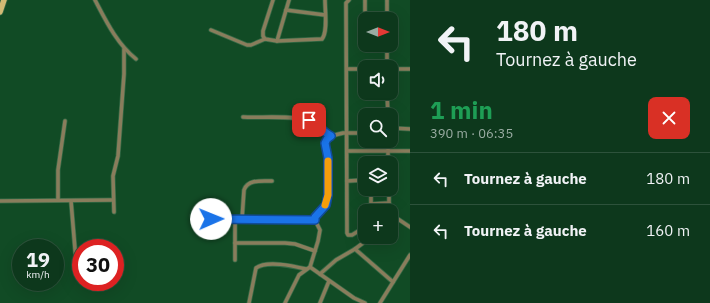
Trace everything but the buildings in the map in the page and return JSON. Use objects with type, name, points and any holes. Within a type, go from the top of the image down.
[{"type":"main road","points":[[0,12],[4,0]]},
{"type":"street","points":[[95,0],[124,49],[136,59]]},
{"type":"street","points":[[265,39],[263,36],[263,31],[273,0]]},
{"type":"street","points":[[277,41],[289,0]]},
{"type":"street","points":[[211,30],[247,45],[251,45],[265,39],[277,41],[322,39],[325,36],[325,0]]},
{"type":"street","points":[[349,0],[346,3],[348,151],[347,233],[348,235],[352,235],[358,231]]},
{"type":"street","points":[[365,0],[365,12]]},
{"type":"street","points":[[386,0],[387,12]]},
{"type":"street","points":[[286,10],[325,15]]},
{"type":"street","points":[[114,212],[113,176],[118,156],[124,74],[124,49]]},
{"type":"street","points":[[347,69],[358,69]]},
{"type":"street","points":[[398,69],[410,69]]},
{"type":"street","points":[[243,117],[297,118],[309,120],[315,123],[326,134],[331,136]]},
{"type":"street","points":[[58,200],[58,170],[65,121]]},
{"type":"street","points":[[398,128],[410,129]]},
{"type":"street","points":[[285,303],[299,274],[308,268],[315,251],[320,230],[315,217],[326,205],[328,195],[328,158],[325,143],[331,136],[347,133],[358,133]]},
{"type":"street","points":[[348,151],[410,151]]},
{"type":"street","points":[[388,151],[388,156]]},
{"type":"street","points":[[347,181],[358,180]]},
{"type":"street","points":[[242,219],[245,186],[256,182],[272,181]]},
{"type":"street","points":[[371,196],[371,204],[389,203],[389,196]]},
{"type":"street","points":[[0,201],[113,200]]},
{"type":"street","points":[[71,201],[74,239]]},
{"type":"street","points":[[398,218],[410,227]]},
{"type":"street","points":[[211,219],[315,220]]},
{"type":"street","points":[[235,219],[236,260]]},
{"type":"street","points":[[235,243],[296,244],[315,251]]},
{"type":"street","points":[[320,274],[336,260],[355,250],[362,244]]},
{"type":"street","points":[[355,250],[393,282]]},
{"type":"street","points":[[380,303],[410,255]]},
{"type":"street","points":[[249,303],[256,268],[270,264],[308,268],[320,274],[354,298],[365,303]]},
{"type":"street","points":[[320,303],[329,281]]},
{"type":"slow traffic","points":[[325,205],[328,195],[328,161]]},
{"type":"route","points":[[211,219],[315,220],[315,217],[326,205],[328,195],[328,158],[325,143],[331,136],[326,134],[315,123],[309,120]]}]
